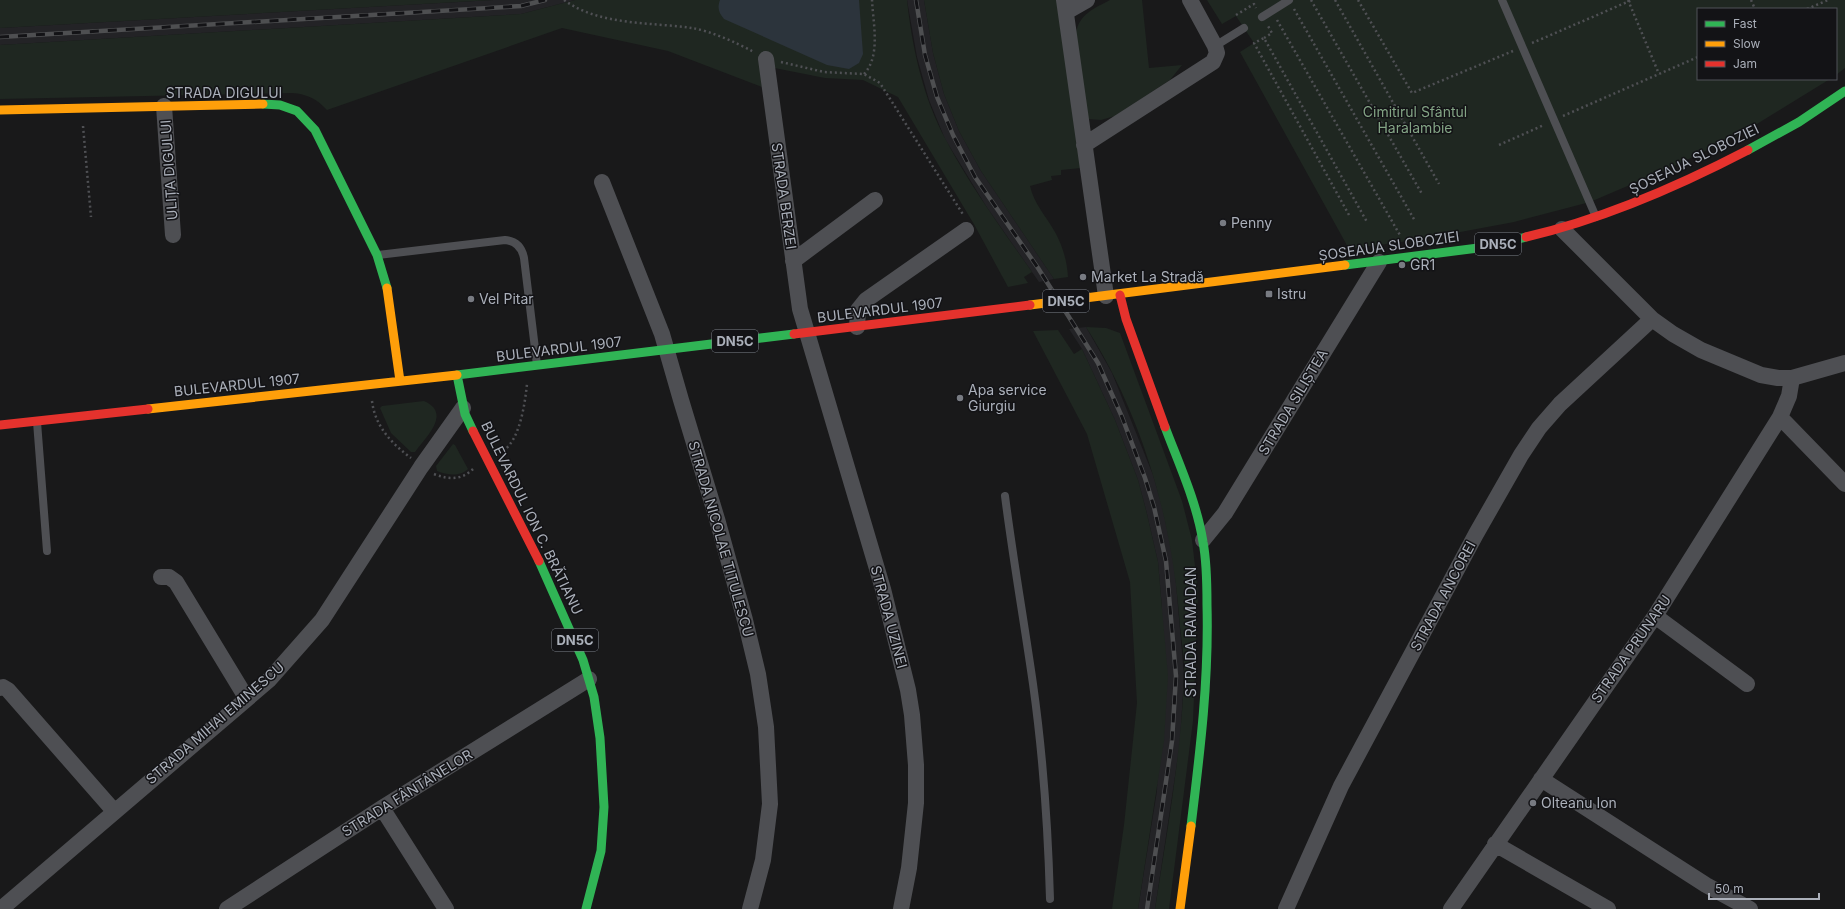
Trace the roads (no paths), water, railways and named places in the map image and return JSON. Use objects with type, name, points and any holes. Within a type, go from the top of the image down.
[{"type":"main road","name":"ȘOSEAUA SLOBOZIEI","points":[[1113,296],[1486,247],[1562,228],[1616,211],[1706,172],[1793,125],[1845,92]]},
{"type":"main road","name":"STRADA DIGULUI","points":[[0,110],[272,104],[293,108],[304,116],[315,130],[377,255],[389,295],[400,381]]},
{"type":"main road","name":"BULEVARDUL 1907","points":[[0,425],[537,366],[1113,296]]},
{"type":"main road","name":"STRADA RAMADAN","points":[[1113,296],[1126,318],[1192,498],[1202,540],[1208,592],[1205,712],[1180,909]]},
{"type":"main road","name":"BULEVARDUL ION C. BRĂTIANU","points":[[457,375],[462,408],[551,584],[589,679],[600,738],[604,807],[600,852],[586,909]]},
{"type":"street","points":[[1087,0],[1065,6],[1084,145],[1113,296]]},
{"type":"street","points":[[1084,145],[1213,62],[1217,53],[1215,46],[1190,0]]},
{"type":"street","name":"STRADA BERZEI","points":[[766,59],[800,309],[807,333]]},
{"type":"street","name":"ULIȚA DIGULUI","points":[[164,106],[174,234]]},
{"type":"street","name":"STRADA NICOLAE TITULESCU","points":[[602,182],[667,350],[745,620],[761,693],[769,765],[770,804],[763,860],[750,909]]},
{"type":"street","points":[[793,261],[875,200]]},
{"type":"street","points":[[1562,228],[1652,319],[1701,350],[1761,375],[1778,378],[1792,378],[1845,363]]},
{"type":"street","points":[[857,327],[858,310],[866,300],[966,230]]},
{"type":"street","name":"STRADA SILIȘTEA","points":[[1202,540],[1225,513],[1379,262]]},
{"type":"street","name":"STRADA ANCOREI","points":[[1286,909],[1341,786],[1476,534],[1521,455],[1539,428],[1560,404],[1652,319]]},
{"type":"street","name":"STRADA UZINEI","points":[[807,333],[883,589],[912,709],[916,765],[916,803],[909,868],[901,909]]},
{"type":"street","name":"STRADA PRUNARU","points":[[1451,909],[1655,616],[1780,417],[1789,396],[1792,378]]},
{"type":"street","name":"STRADA MIHAI EMINESCU","points":[[1,909],[269,680],[322,620],[421,467],[462,408]]},
{"type":"street","points":[[1780,417],[1845,484]]},
{"type":"street","points":[[161,577],[169,577],[176,582],[247,699]]},
{"type":"street","points":[[1655,616],[1747,684]]},
{"type":"street","name":"STRADA FÂNTÂNELOR","points":[[227,909],[382,808],[589,679]]},
{"type":"street","points":[[1,688],[8,690],[114,811]]},
{"type":"street","points":[[1541,779],[1706,885],[1750,909]]},
{"type":"street","points":[[382,808],[446,909]]},
{"type":"street","points":[[1495,844],[1608,909]]},
{"type":"lane","points":[[1262,17],[1289,0]]},
{"type":"lane","points":[[1502,0],[1596,218]]},
{"type":"lane","points":[[1215,46],[1244,28]]},
{"type":"lane","points":[[377,255],[505,240],[514,242],[521,248],[524,258],[537,366]]},
{"type":"lane","points":[[37,421],[47,551]]},
{"type":"lane","points":[[1005,496],[1014,573],[1033,684],[1040,743],[1050,898]]},
{"type":"railway","points":[[0,37],[521,6],[545,0]]},
{"type":"railway","points":[[916,0],[925,55],[937,97],[953,135],[975,177],[1038,268],[1098,363],[1122,417],[1145,478],[1154,507],[1166,561],[1176,676],[1172,741],[1147,909]]},
{"type":"place","name":"Penny","points":[[1223,223]]},
{"type":"place","name":"GR1","points":[[1402,265]]},
{"type":"place","name":"Market La Stradă","points":[[1083,277]]},
{"type":"place","name":"Istru","points":[[1269,294]]},
{"type":"place","name":"Vel Pitar","points":[[471,299]]},
{"type":"place","name":"Apa service Giurgiu","points":[[960,398]]},
{"type":"place","name":"Olteanu Ion","points":[[1533,803]]},
{"type":"park label","name":"Cimitirul Sfântul Haralambie","points":[[1415,120]]}]
